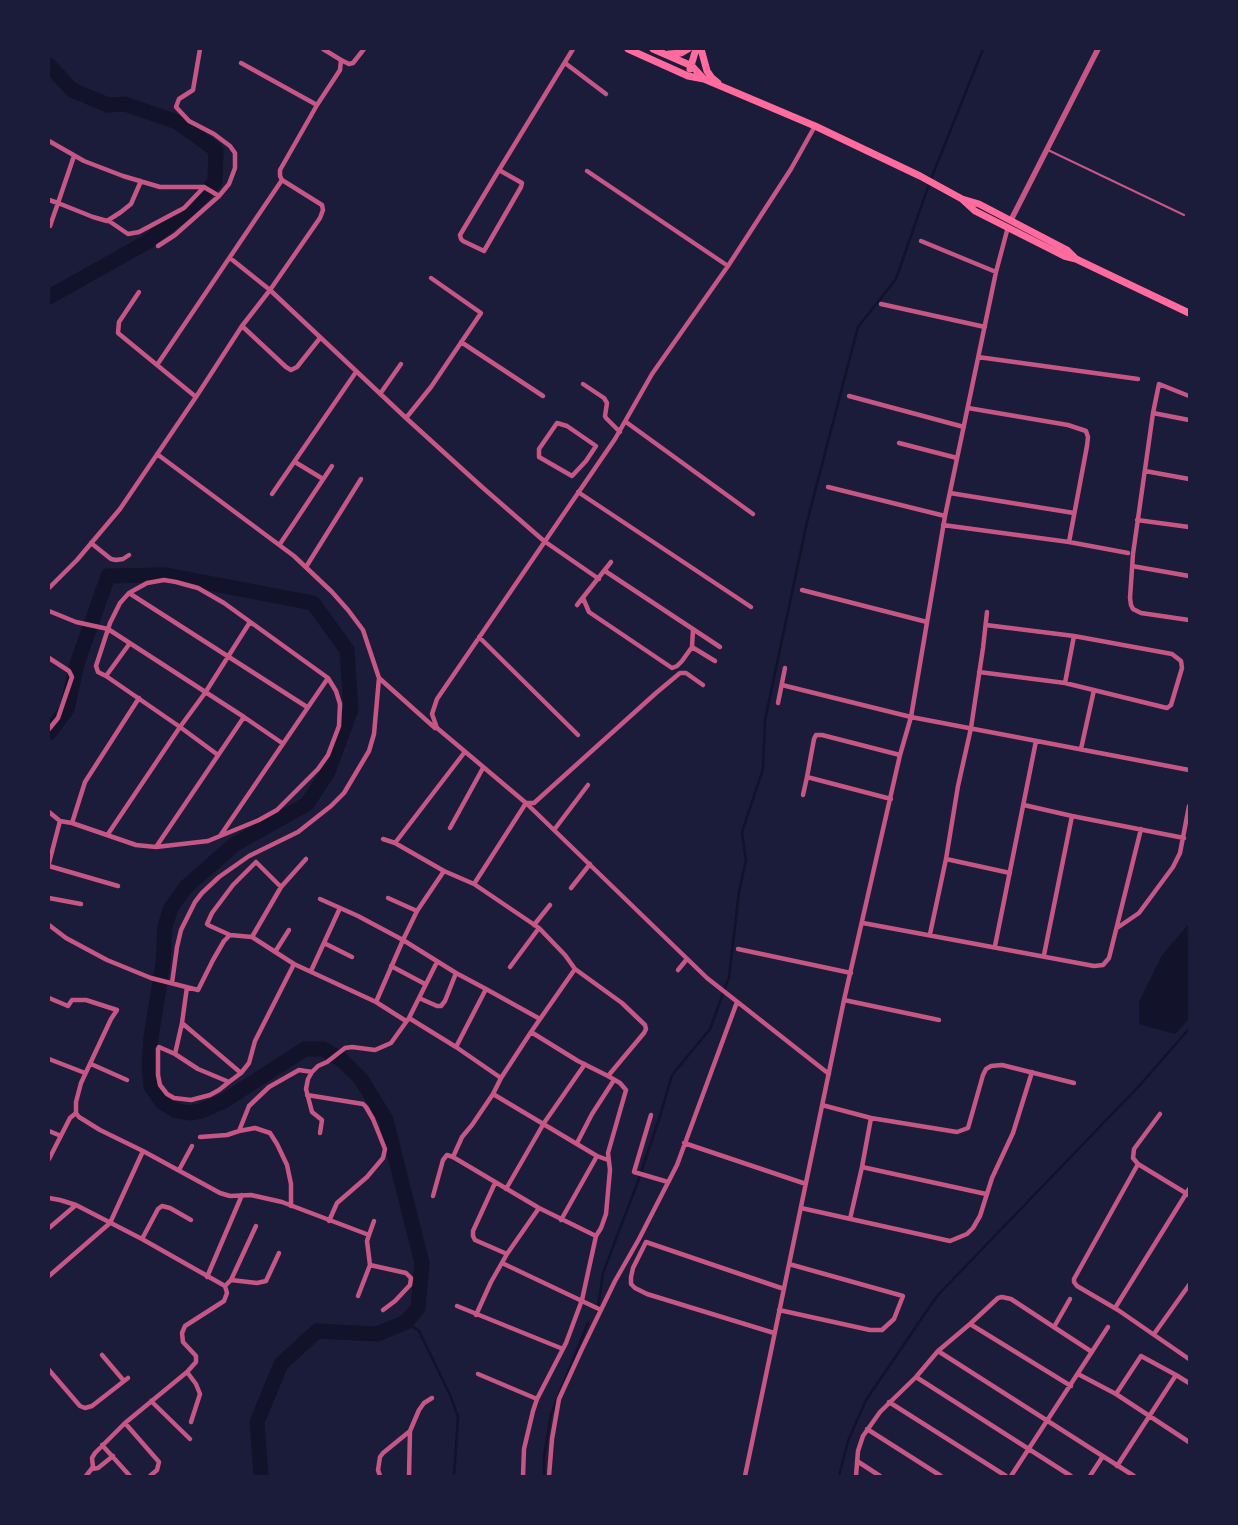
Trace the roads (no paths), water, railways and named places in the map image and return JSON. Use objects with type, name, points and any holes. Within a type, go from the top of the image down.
[{"type":"main road","points":[[628,49],[688,76],[701,77],[815,126],[923,178],[962,199],[975,211],[1010,224],[1064,256],[1076,259],[1189,313]]},
{"type":"main road","points":[[654,49],[692,66],[701,77]]},
{"type":"main road","points":[[680,72],[688,70],[692,66],[695,49]]},
{"type":"main road","points":[[695,49],[696,61],[701,77]]},
{"type":"main road","points":[[661,52],[676,54],[695,49]]},
{"type":"main road","points":[[695,49],[712,78],[726,88]]},
{"type":"street","points":[[158,246],[175,235],[219,196],[232,178],[235,168],[235,152],[223,140],[184,116],[176,107],[179,99],[193,90],[200,49]]},
{"type":"street","points":[[323,49],[348,64],[353,63],[364,49]]},
{"type":"street","points":[[499,170],[522,183],[522,187],[484,251],[461,239],[460,235],[499,170],[565,63],[573,49]]},
{"type":"street","points":[[744,1476],[844,1000],[900,755],[911,717],[943,525],[996,272],[1010,224],[1046,149],[1098,49]]},
{"type":"street","points":[[49,588],[120,509],[196,398],[242,326],[270,290],[320,218],[323,210],[320,203],[282,180],[280,170],[317,105],[340,70],[341,60]]},
{"type":"street","points":[[240,63],[317,105]]},
{"type":"street","points":[[565,63],[606,94]]},
{"type":"street","points":[[436,728],[432,714],[436,699],[620,432],[652,374],[728,266],[791,169],[815,126]]},
{"type":"street","points":[[49,141],[74,156],[96,166],[160,188],[204,187],[219,196]]},
{"type":"street","points":[[50,226],[74,156]]},
{"type":"street","points":[[587,171],[728,266]]},
{"type":"street","points":[[157,365],[282,180]]},
{"type":"street","points":[[49,200],[104,221],[109,220],[131,204],[141,181]]},
{"type":"street","points":[[109,220],[128,234],[138,232],[184,208],[204,187]]},
{"type":"street","points":[[921,240],[996,272]]},
{"type":"street","points":[[230,258],[270,290],[406,418],[544,541],[598,579]]},
{"type":"street","points":[[406,418],[431,387],[481,313],[431,278]]},
{"type":"street","points":[[139,292],[119,322],[118,332],[196,398]]},
{"type":"street","points":[[880,304],[985,327]]},
{"type":"street","points":[[242,326],[291,370],[297,367],[320,338]]},
{"type":"street","points":[[461,342],[543,396]]},
{"type":"street","points":[[978,357],[1138,379]]},
{"type":"street","points":[[380,394],[401,364]]},
{"type":"street","points":[[272,494],[356,372]]},
{"type":"street","points":[[583,384],[604,398],[608,403],[605,416],[620,432]]},
{"type":"street","points":[[1189,396],[1159,384],[1137,520],[1130,598],[1133,609],[1141,613],[1189,620]]},
{"type":"street","points":[[849,396],[964,427]]},
{"type":"street","points":[[968,408],[1086,431],[1088,437],[1087,446],[1069,542]]},
{"type":"street","points":[[1153,413],[1189,420]]},
{"type":"street","points":[[559,422],[596,446],[586,461],[572,476],[569,476],[539,457],[539,449],[559,422]]},
{"type":"street","points":[[626,422],[753,514]]},
{"type":"street","points":[[899,443],[957,458]]},
{"type":"street","points":[[157,454],[280,544],[343,604],[360,626],[369,646],[379,678],[374,734],[369,751],[344,793],[298,832],[249,856],[219,877],[195,902],[181,930],[171,982]]},
{"type":"street","points":[[586,461],[594,469]]},
{"type":"street","points":[[295,462],[323,479]]},
{"type":"street","points":[[280,544],[332,466]]},
{"type":"street","points":[[1146,471],[1189,480]]},
{"type":"street","points":[[306,567],[361,479]]},
{"type":"street","points":[[828,487],[945,516]]},
{"type":"street","points":[[578,492],[751,607]]},
{"type":"street","points":[[950,493],[1074,514]]},
{"type":"street","points":[[1137,520],[1189,528]]},
{"type":"street","points":[[943,525],[1069,542],[1128,553]]},
{"type":"street","points":[[91,543],[111,559],[123,559],[129,555]]},
{"type":"street","points":[[577,605],[611,562]]},
{"type":"street","points":[[1132,566],[1189,576]]},
{"type":"street","points":[[605,570],[720,647]]},
{"type":"street","points":[[49,812],[60,820],[72,822],[136,845],[156,847],[199,843],[219,837],[277,810],[310,779],[323,762],[333,742],[340,718],[340,704],[336,691],[328,678],[208,593],[176,582],[164,580],[147,582],[129,593],[120,603],[108,629],[96,666],[98,672],[139,698],[218,754]]},
{"type":"street","points":[[802,590],[927,622]]},
{"type":"street","points":[[129,593],[307,706]]},
{"type":"street","points":[[583,598],[588,612],[670,667],[677,666],[692,647],[693,630]]},
{"type":"street","points":[[49,611],[76,622],[108,629],[282,742]]},
{"type":"street","points":[[930,934],[971,728],[987,612]]},
{"type":"street","points":[[108,834],[205,693],[250,622]]},
{"type":"street","points":[[979,672],[1065,683],[1168,708],[1171,705],[1182,664],[1172,654],[1074,636],[986,625]]},
{"type":"street","points":[[1065,683],[1074,636]]},
{"type":"street","points":[[479,638],[578,735]]},
{"type":"street","points":[[106,676],[130,643]]},
{"type":"street","points":[[692,647],[715,661]]},
{"type":"street","points":[[49,658],[69,671],[72,677],[58,718],[49,729]]},
{"type":"street","points":[[778,703],[785,668]]},
{"type":"street","points":[[526,803],[534,803],[680,673],[686,673],[703,685]]},
{"type":"street","points":[[219,837],[282,742],[328,678]]},
{"type":"street","points":[[379,678],[464,753],[526,803],[707,978],[829,1074]]},
{"type":"street","points":[[782,685],[911,717],[1189,770]]},
{"type":"street","points":[[1081,749],[1094,690]]},
{"type":"street","points":[[72,822],[85,782],[139,698]]},
{"type":"street","points":[[156,847],[244,718]]},
{"type":"street","points":[[803,795],[816,735],[900,755]]},
{"type":"street","points":[[995,946],[1036,741]]},
{"type":"street","points":[[395,843],[464,753]]},
{"type":"street","points":[[450,828],[483,768]]},
{"type":"street","points":[[807,777],[891,799]]},
{"type":"street","points":[[554,830],[588,784]]},
{"type":"street","points":[[474,884],[526,803]]},
{"type":"street","points":[[1024,805],[1184,838]]},
{"type":"street","points":[[1117,928],[1138,913],[1173,868],[1184,838],[1189,806]]},
{"type":"street","points":[[1044,955],[1072,816]]},
{"type":"street","points":[[60,820],[49,864],[118,886]]},
{"type":"street","points":[[863,923],[1044,955],[1094,966],[1103,965],[1109,958],[1141,829]]},
{"type":"street","points":[[49,839],[55,841]]},
{"type":"street","points":[[383,840],[395,843],[444,871],[474,884],[536,927],[565,955],[575,969],[622,1003],[645,1025],[644,1033],[608,1076]]},
{"type":"street","points":[[249,856],[281,887]]},
{"type":"street","points":[[252,937],[281,887],[306,859]]},
{"type":"street","points":[[946,859],[1010,874]]},
{"type":"street","points":[[256,862],[233,885],[212,913],[209,926],[230,935],[252,937],[294,964],[408,1019],[456,1047],[501,1078]]},
{"type":"street","points":[[571,888],[590,864]]},
{"type":"street","points":[[376,1002],[417,911],[444,871]]},
{"type":"street","points":[[49,898],[81,904]]},
{"type":"street","points":[[388,898],[417,911]]},
{"type":"street","points":[[320,899],[358,916],[403,940],[456,974],[540,1020]]},
{"type":"street","points":[[510,967],[550,905]]},
{"type":"street","points":[[311,971],[340,908]]},
{"type":"street","points":[[49,925],[66,938],[107,960],[151,978],[196,990],[200,988],[213,960],[230,935]]},
{"type":"street","points":[[275,952],[289,930]]},
{"type":"street","points":[[324,943],[352,957]]},
{"type":"street","points":[[738,949],[851,973]]},
{"type":"street","points":[[678,970],[687,959]]},
{"type":"street","points":[[320,1133],[322,1120],[312,1112],[307,1095],[308,1079],[312,1072],[345,1048],[352,1046],[370,1050],[380,1048],[391,1042],[408,1019],[437,962]]},
{"type":"street","points":[[229,1082],[198,1069],[161,1047],[158,1048],[158,1075],[160,1085],[167,1094],[174,1098],[191,1100],[210,1095],[229,1082],[241,1073],[249,1063],[254,1041],[294,964]]},
{"type":"street","points":[[391,966],[425,984]]},
{"type":"street","points":[[453,1157],[462,1137],[493,1094],[501,1078],[575,969]]},
{"type":"street","points":[[419,998],[441,1006],[456,974]]},
{"type":"street","points":[[175,1054],[187,987]]},
{"type":"street","points":[[456,1047],[486,989]]},
{"type":"street","points":[[49,998],[68,1006],[72,1000],[86,1000],[117,1010],[111,1019],[91,1064],[85,1072],[78,1094],[76,1113],[70,1118],[49,1159]]},
{"type":"street","points":[[844,1000],[939,1020]]},
{"type":"street","points":[[548,1476],[559,1399],[580,1351],[677,1165],[737,1002]]},
{"type":"street","points":[[182,1023],[241,1073]]},
{"type":"street","points":[[523,1476],[524,1449],[537,1399],[563,1349],[582,1300],[596,1236],[602,1228],[606,1214],[610,1170],[608,1153],[616,1118],[626,1090],[608,1076],[532,1032]]},
{"type":"street","points":[[49,1060],[85,1072]]},
{"type":"street","points":[[91,1064],[127,1080]]},
{"type":"street","points":[[506,1189],[544,1123],[585,1064]]},
{"type":"street","points":[[822,1105],[871,1118],[957,1132],[968,1128],[970,1125],[980,1082],[986,1069],[991,1066],[1002,1064],[1074,1082]]},
{"type":"street","points":[[239,1131],[249,1106],[269,1087],[299,1070],[312,1072]]},
{"type":"street","points":[[801,1208],[950,1241],[967,1234],[980,1216],[986,1194],[1013,1133],[1032,1072]]},
{"type":"street","points":[[577,1143],[592,1114],[614,1080]]},
{"type":"street","points":[[493,1094],[597,1156],[608,1160]]},
{"type":"street","points":[[307,1095],[362,1104],[373,1119],[386,1149],[383,1158],[372,1173],[338,1203],[329,1220]]},
{"type":"street","points":[[76,1113],[85,1122],[220,1193],[230,1196],[242,1195],[263,1198],[292,1206],[369,1235]]},
{"type":"street","points":[[1115,1308],[1188,1192],[1138,1164],[1133,1158],[1134,1149],[1160,1114]]},
{"type":"street","points":[[651,1115],[634,1172],[668,1182]]},
{"type":"street","points":[[850,1219],[871,1118]]},
{"type":"street","points":[[200,1137],[227,1135],[255,1128],[270,1134],[287,1165],[291,1184],[292,1206]]},
{"type":"street","points":[[49,1131],[61,1136]]},
{"type":"street","points":[[684,1143],[806,1184]]},
{"type":"street","points":[[179,1170],[192,1146]]},
{"type":"street","points":[[49,1276],[110,1223],[143,1151]]},
{"type":"street","points":[[433,1196],[443,1160],[446,1156],[453,1157],[539,1208],[596,1236]]},
{"type":"street","points":[[561,1220],[597,1156]]},
{"type":"street","points":[[1138,1164],[1074,1280],[1077,1286],[1115,1308],[1189,1359]]},
{"type":"street","points":[[862,1167],[986,1194]]},
{"type":"street","points":[[494,1183],[473,1236],[475,1240],[507,1254]]},
{"type":"street","points":[[207,1277],[242,1195]]},
{"type":"street","points":[[49,1198],[76,1205],[142,1239],[225,1286],[227,1293],[224,1301],[183,1329],[182,1339],[196,1356],[196,1362],[187,1372],[125,1423],[102,1445],[93,1456],[94,1465],[86,1476]]},
{"type":"street","points":[[49,1228],[76,1205]]},
{"type":"street","points":[[142,1239],[160,1207],[170,1208],[191,1220]]},
{"type":"street","points":[[476,1315],[507,1254],[539,1208]]},
{"type":"street","points":[[358,1296],[370,1265],[367,1241],[374,1221]]},
{"type":"street","points":[[225,1286],[231,1280],[256,1226]]},
{"type":"street","points":[[774,1333],[647,1294],[631,1284],[633,1268],[646,1242],[784,1289]]},
{"type":"street","points":[[231,1280],[257,1283],[266,1281],[279,1252]]},
{"type":"street","points":[[502,1263],[601,1310]]},
{"type":"street","points":[[779,1310],[870,1330],[882,1330],[894,1319],[903,1296],[789,1264]]},
{"type":"street","points":[[370,1265],[406,1273],[411,1278],[410,1285],[395,1301],[383,1310]]},
{"type":"street","points":[[1154,1334],[1189,1285]]},
{"type":"street","points":[[856,1476],[858,1451],[867,1429],[889,1402],[916,1377],[938,1351],[998,1298],[1002,1297],[1017,1303],[1092,1352]]},
{"type":"street","points":[[1054,1328],[1070,1299]]},
{"type":"street","points":[[457,1306],[563,1349]]},
{"type":"street","points":[[970,1324],[1071,1386]]},
{"type":"street","points":[[1012,1476],[1108,1327]]},
{"type":"street","points":[[938,1351],[1134,1476]]},
{"type":"street","points":[[49,1370],[80,1406],[84,1408],[92,1406],[126,1380],[102,1355]]},
{"type":"street","points":[[1116,1394],[1140,1356],[1189,1383]]},
{"type":"street","points":[[187,1372],[196,1384],[200,1394],[191,1422]]},
{"type":"street","points":[[478,1374],[537,1399]]},
{"type":"street","points":[[1078,1374],[1116,1394],[1189,1442]]},
{"type":"street","points":[[1118,1466],[1176,1375]]},
{"type":"street","points":[[916,1377],[1071,1476]]},
{"type":"street","points":[[409,1476],[410,1431],[419,1410],[424,1403],[432,1398]]},
{"type":"street","points":[[150,1402],[190,1440]]},
{"type":"street","points":[[889,1402],[1006,1476]]},
{"type":"street","points":[[125,1423],[159,1462],[157,1470],[150,1476]]},
{"type":"street","points":[[867,1429],[941,1476]]},
{"type":"street","points":[[380,1476],[378,1470],[379,1462],[383,1452],[410,1431]]},
{"type":"street","points":[[102,1445],[130,1476]]},
{"type":"street","points":[[92,1469],[98,1468],[113,1456]]},
{"type":"street","points":[[1090,1476],[1103,1456]]},
{"type":"street","points":[[858,1462],[880,1476]]},
{"type":"lane","points":[[1046,149],[1184,214]]},
{"type":"waterway","points":[[597,1314],[603,1273],[637,1184],[672,1075],[710,1029],[729,977],[739,892],[746,860],[742,832],[763,769],[765,720],[807,522],[858,327],[896,279],[929,184],[983,49]]},
{"type":"waterway","points":[[49,65],[72,90],[108,105],[125,104],[177,122],[216,150],[215,182],[191,208],[147,242],[49,297]]},
{"type":"waterway","points":[[49,733],[67,709],[77,664],[108,576],[166,575],[313,603],[347,650],[351,709],[328,772],[307,804],[235,844],[186,887],[171,908],[165,926],[163,963],[151,1037],[149,1066],[151,1086],[162,1102],[175,1110],[189,1113],[201,1111],[224,1101],[305,1049],[323,1049],[342,1060],[361,1079],[386,1120],[422,1263],[418,1308],[406,1322],[377,1334],[317,1331],[281,1364],[257,1422],[261,1476]]},
{"type":"waterway","points":[[839,1476],[848,1441],[866,1400],[937,1296],[1139,1086],[1189,1029]]},
{"type":"waterway","points":[[406,1322],[419,1331],[451,1397],[458,1417],[454,1476]]},
{"type":"waterway","points":[[544,1476],[544,1457],[551,1414],[588,1323]]}]
